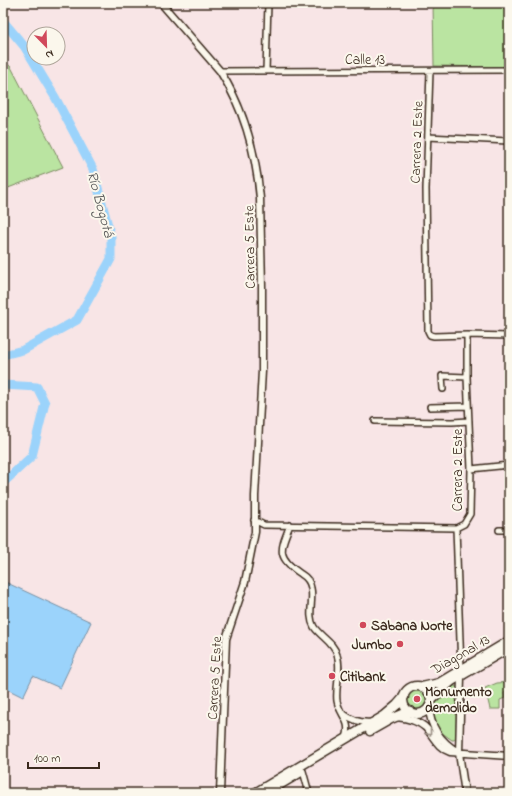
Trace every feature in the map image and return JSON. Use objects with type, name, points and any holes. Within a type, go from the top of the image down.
[{"type":"main road","name":"Diagonal 13","points":[[430,704],[444,687],[461,673],[509,641]]},
{"type":"main road","name":"Diagonal 13","points":[[422,687],[439,683],[509,648]]},
{"type":"main road","points":[[255,793],[376,721],[392,710],[410,688],[416,686],[422,687],[429,692],[430,704],[425,711],[415,713],[410,711],[404,704],[404,697]]},
{"type":"main road","points":[[266,793],[384,723],[410,711]]},
{"type":"street","name":"Carrera 5 Este","points":[[161,3],[228,82],[244,123],[256,169],[260,198],[262,371],[254,520],[255,532],[243,588],[226,639],[221,792]]},
{"type":"street","points":[[266,71],[268,3]]},
{"type":"street","name":"Calle 13","points":[[220,71],[509,70]]},
{"type":"street","name":"Carrera 2 Este","points":[[430,71],[426,190],[428,331],[434,336],[467,335],[467,377],[471,469],[470,514],[464,524],[456,528],[461,673],[459,753],[464,793]]},
{"type":"street","points":[[428,137],[508,141]]},
{"type":"street","points":[[467,335],[509,336]]},
{"type":"street","points":[[442,389],[442,376],[467,377]]},
{"type":"street","points":[[430,407],[468,406]]},
{"type":"street","points":[[375,421],[469,421]]},
{"type":"street","points":[[471,469],[509,465]]},
{"type":"street","points":[[254,520],[264,525],[456,528]]},
{"type":"street","points":[[255,532],[264,525]]},
{"type":"street","points":[[290,525],[282,544],[282,555],[289,566],[308,580],[312,588],[311,615],[313,624],[337,654],[337,700],[347,724],[348,729],[346,739]]},
{"type":"street","points":[[499,530],[509,530]]},
{"type":"street","points":[[430,704],[429,714],[434,728],[448,745],[459,753]]},
{"type":"street","points":[[342,712],[352,720],[359,722],[376,721]]},
{"type":"street","points":[[396,717],[407,718],[418,722],[425,728],[442,749],[450,752],[509,756]]},
{"type":"street","points":[[443,739],[446,741],[453,741],[459,734]]},
{"type":"street","points":[[303,771],[309,793]]},
{"type":"green space","points":[[433,3],[507,3],[509,16],[509,65],[506,67],[434,66]]},
{"type":"green space","points":[[3,60],[11,67],[63,167],[3,190]]},
{"type":"green space","points":[[509,682],[509,692],[504,693],[505,698],[500,700],[500,709],[490,709],[485,688],[497,683]]},
{"type":"green space","points":[[453,685],[457,687],[456,737],[452,740],[438,730],[433,717],[433,709],[439,696]]},
{"type":"green space","points":[[417,690],[424,693],[427,700],[424,707],[417,710],[410,707],[407,700],[410,693]]},
{"type":"water","points":[[3,581],[91,622],[60,688],[33,676],[23,697],[3,687]]},
{"type":"waterway","name":"Río Bogotá","points":[[3,21],[24,46],[55,97],[93,169],[111,237],[111,259],[77,320],[23,350],[3,355]]},
{"type":"waterway","name":"Río Bogotá","points":[[3,385],[37,387],[45,403],[32,456],[3,483]]},
{"type":"place","name":"Sabana Norte","points":[[363,625]]},
{"type":"place","name":"Jumbo","points":[[400,644]]},
{"type":"place","name":"Citibank","points":[[332,676]]},
{"type":"place","name":"Monumento demolido","points":[[417,699]]}]
